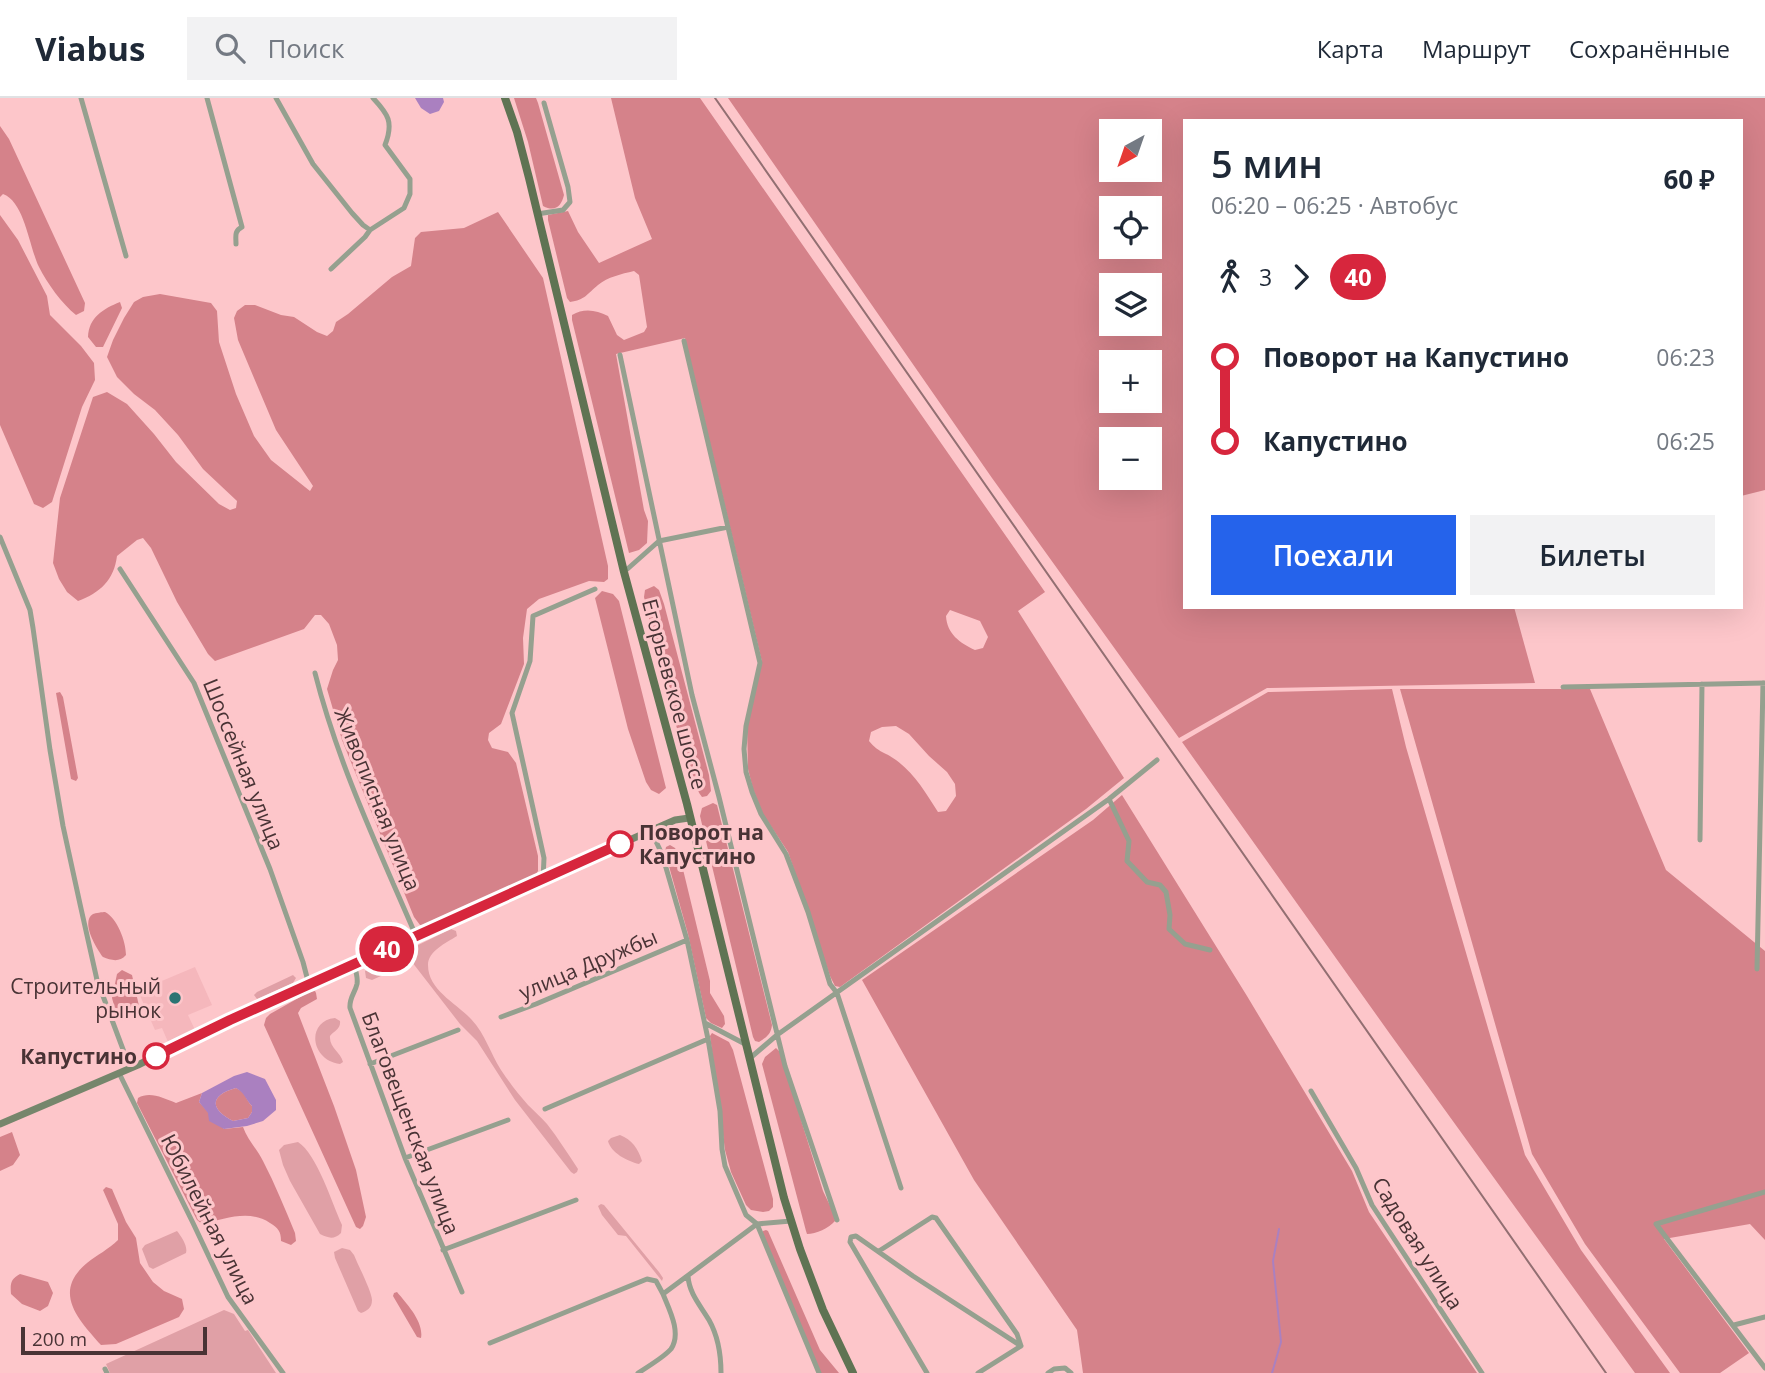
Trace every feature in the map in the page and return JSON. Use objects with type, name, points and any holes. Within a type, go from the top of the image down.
[{"type":"main road","name":"Егорьевское шоссе","points":[[505,98],[517,132],[624,572],[690,818],[766,1131],[800,1249],[823,1310],[853,1373]]},
{"type":"main road","points":[[0,1124],[119,1073],[675,820],[690,818]]},
{"type":"street","points":[[80,98],[126,256]]},
{"type":"street","points":[[207,98],[242,227],[235,233],[236,244]]},
{"type":"street","points":[[276,98],[313,164],[352,213],[370,230]]},
{"type":"street","points":[[331,269],[370,230],[404,208],[410,194],[410,179],[385,145],[390,128],[389,120],[373,98]]},
{"type":"street","points":[[537,214],[563,210],[570,202],[544,103]]},
{"type":"street","points":[[684,341],[760,663],[746,726],[746,772],[761,814],[786,853],[808,912],[830,984],[837,993],[901,1188]]},
{"type":"street","points":[[620,355],[692,695],[777,1035],[837,1220]]},
{"type":"street","points":[[624,572],[659,541],[728,527]]},
{"type":"street","points":[[0,537],[30,610],[52,763],[80,904],[97,980],[130,1068]]},
{"type":"street","name":"Шоссейная улица","points":[[120,569],[194,683],[270,869],[309,985]]},
{"type":"street","points":[[543,880],[544,858],[512,713],[530,661],[533,616],[595,589]]},
{"type":"street","name":"Живописная улица","points":[[315,673],[325,713],[352,786],[416,936]]},
{"type":"street","points":[[1563,687],[1764,683],[1758,969]]},
{"type":"street","points":[[1700,840],[1702,684]]},
{"type":"street","points":[[749,1059],[777,1035],[1109,799],[1157,760]]},
{"type":"street","points":[[1109,799],[1129,841],[1127,861],[1147,882],[1160,885],[1166,892],[1170,915],[1169,929],[1185,944],[1210,950]]},
{"type":"street","points":[[651,831],[662,854],[687,940],[708,1039],[720,1111],[725,1166],[746,1215],[757,1224],[818,1373]]},
{"type":"street","name":"улица Дружбы","points":[[501,1017],[687,940]]},
{"type":"street","name":"Благовещенская улица","points":[[354,965],[357,987],[349,1001],[349,1008],[405,1158],[462,1292]]},
{"type":"street","points":[[705,1023],[745,1044]]},
{"type":"street","points":[[370,1065],[458,1030]]},
{"type":"street","points":[[545,1109],[708,1039]]},
{"type":"street","name":"Юбилейная улица","points":[[119,1073],[228,1297],[281,1372]]},
{"type":"street","name":"Садовая улица","points":[[1311,1091],[1356,1168],[1372,1205],[1482,1373]]},
{"type":"street","points":[[405,1158],[508,1120]]},
{"type":"street","points":[[1765,1192],[1656,1224],[1765,1368]]},
{"type":"street","points":[[443,1250],[576,1200]]},
{"type":"street","points":[[879,1251],[932,1217],[936,1218],[1017,1334],[1021,1346]]},
{"type":"street","points":[[663,1294],[757,1224],[791,1221]]},
{"type":"street","points":[[927,1373],[850,1242],[851,1237],[856,1236],[1021,1346]]},
{"type":"street","points":[[688,1276],[691,1292],[716,1336],[721,1373]]},
{"type":"street","points":[[490,1343],[648,1279],[656,1281],[663,1294],[674,1324],[675,1337],[671,1349],[638,1373]]},
{"type":"street","points":[[1734,1325],[1765,1317]]},
{"type":"street","points":[[978,1373],[1021,1346]]},
{"type":"street","points":[[1048,1373],[1065,1368],[1071,1373]]},
{"type":"shaded area","points":[[415,98],[443,98],[444,102],[439,111],[430,114],[421,108]]},
{"type":"shaded area","points":[[514,98],[536,98],[538,103],[564,195],[561,203],[554,208],[543,206],[528,142]]},
{"type":"shaded area","points":[[611,98],[700,98],[1045,592],[1018,611],[1124,778],[1086,809],[840,987],[835,986],[830,976],[788,852],[763,814],[748,769],[747,726],[762,662],[685,338],[616,354],[648,521],[647,543],[639,550],[629,553],[572,315],[590,311],[608,316],[617,335],[624,340],[644,332],[647,327],[639,275],[634,271],[610,278],[583,298],[570,302],[548,215],[568,211],[578,232],[599,263],[652,239],[635,198]],"holes":[[[950,610],[980,621],[988,637],[983,648],[975,650],[955,637],[947,622],[946,616]],[[896,726],[909,734],[947,772],[955,784],[956,796],[946,811],[938,812],[908,771],[869,741],[871,732],[882,727]]]},
{"type":"shaded area","points":[[728,98],[1765,98],[1765,490],[1743,496],[1743,119],[1183,119],[1183,609],[1515,609],[1535,683],[1267,688],[1179,738],[992,478]]},
{"type":"shaded area","points":[[0,126],[9,139],[85,303],[84,311],[76,315],[60,299],[42,273],[16,206],[3,194],[0,197]]},
{"type":"shaded area","points":[[498,212],[543,278],[608,566],[608,579],[604,582],[589,581],[539,599],[527,609],[523,638],[524,664],[501,724],[489,733],[488,740],[492,748],[508,752],[516,763],[538,856],[538,871],[532,880],[428,926],[420,925],[414,917],[342,740],[327,689],[338,660],[337,645],[329,624],[321,615],[315,615],[304,629],[215,661],[177,602],[151,548],[143,538],[117,556],[113,572],[99,590],[78,601],[67,592],[53,563],[60,498],[93,397],[107,392],[127,404],[176,462],[219,504],[230,510],[236,508],[237,501],[203,469],[178,435],[155,410],[117,377],[107,357],[113,340],[134,302],[143,297],[160,294],[211,303],[217,311],[219,342],[236,394],[254,436],[271,460],[310,491],[313,486],[276,430],[238,340],[234,318],[237,311],[245,305],[255,305],[294,317],[327,336],[333,331],[336,322],[392,277],[411,266],[415,238],[421,232],[464,228]]},
{"type":"shaded area","points":[[0,215],[18,240],[47,296],[50,315],[94,363],[95,380],[82,407],[52,502],[43,508],[34,504],[0,425]]},
{"type":"shaded area","points":[[120,302],[122,308],[103,347],[96,347],[88,337],[91,324],[103,311]]},
{"type":"shaded area","points":[[654,586],[659,590],[664,604],[709,775],[711,791],[707,796],[702,797],[700,794],[689,769],[668,698],[644,597],[645,590]]},
{"type":"shaded area","points":[[602,591],[613,594],[619,601],[666,788],[659,794],[651,790],[646,782],[628,729],[595,598]]},
{"type":"shaded area","points":[[1392,689],[1406,747],[1525,1155],[1581,1250],[1670,1373],[1635,1373],[1182,742],[1268,692]]},
{"type":"shaded area","points":[[1400,689],[1590,689],[1666,870],[1765,951],[1765,1240],[1750,1224],[1664,1239],[1749,1353],[1720,1373],[1680,1373],[1585,1244],[1532,1154]]},
{"type":"shaded area","points":[[60,692],[78,778],[76,781],[71,779],[56,693]]},
{"type":"shaded area","points":[[1122,795],[1352,1171],[1369,1212],[1477,1373],[1083,1373],[1077,1330],[974,1180],[862,980],[1093,820]]},
{"type":"shaded area","points":[[713,803],[717,805],[772,1025],[768,1035],[759,1042],[753,1037],[700,816],[702,808]]},
{"type":"shaded area","points":[[670,845],[680,857],[710,981],[710,993],[724,1016],[725,1024],[722,1028],[706,1018],[688,934],[665,852]]},
{"type":"shaded area","points":[[105,912],[113,919],[123,937],[126,955],[118,960],[103,957],[89,929],[89,918],[93,914]]},
{"type":"shaded area","points":[[451,929],[456,931],[457,936],[438,948],[429,960],[429,974],[433,982],[476,1025],[507,1079],[559,1140],[578,1169],[574,1174],[515,1100],[477,1041],[460,1024],[412,962],[372,980],[366,978],[365,971]]},
{"type":"shaded area","name":"Строительный рынок","points":[[195,967],[212,1005],[188,1015],[195,1030],[168,1042],[162,1028],[155,1030],[138,991]]},
{"type":"shaded area","points":[[122,970],[132,975],[139,1006],[115,1009],[112,998],[117,974]]},
{"type":"shaded area","points":[[293,975],[296,978],[293,983],[257,999],[254,995],[257,992]]},
{"type":"shaded area","points":[[315,991],[317,999],[301,1008],[298,1013],[356,1170],[366,1217],[360,1229],[356,1227],[264,1025],[270,1014]]},
{"type":"shaded area","points":[[335,1018],[340,1024],[330,1036],[330,1040],[342,1059],[340,1064],[322,1056],[315,1041],[319,1026]]},
{"type":"shaded area","points":[[712,1033],[729,1042],[733,1050],[773,1199],[773,1207],[769,1211],[751,1210],[746,1205],[731,1172],[725,1150],[710,1036]]},
{"type":"shaded area","points":[[776,1048],[780,1052],[823,1191],[834,1214],[835,1221],[832,1224],[811,1234],[806,1231],[762,1064],[765,1057]]},
{"type":"shaded area","points":[[247,1072],[265,1079],[276,1100],[276,1110],[263,1121],[247,1126],[224,1129],[209,1121],[208,1113],[199,1102],[202,1093]],"holes":[[[236,1088],[252,1106],[252,1112],[248,1118],[233,1121],[220,1112],[216,1103],[221,1094]]]},
{"type":"shaded area","points":[[236,1088],[252,1106],[252,1112],[248,1118],[233,1121],[220,1112],[216,1103],[221,1094]]},
{"type":"shaded area","points":[[202,1093],[199,1102],[224,1129],[243,1127],[261,1157],[295,1233],[296,1241],[291,1245],[281,1241],[280,1232],[262,1219],[237,1216],[202,1224],[197,1220],[137,1103],[138,1098],[147,1095],[176,1103]]},
{"type":"shaded area","points":[[12,1132],[20,1155],[13,1165],[0,1171],[0,1137]]},
{"type":"shaded area","points":[[620,1135],[636,1148],[642,1161],[639,1164],[620,1156],[612,1149],[608,1141]]},
{"type":"shaded area","points":[[298,1142],[318,1168],[329,1192],[342,1225],[341,1233],[336,1237],[320,1234],[283,1165],[279,1150],[284,1145]]},
{"type":"shaded area","points":[[106,1187],[112,1189],[136,1238],[140,1263],[153,1282],[164,1291],[182,1299],[184,1309],[179,1317],[116,1344],[101,1345],[77,1315],[70,1295],[71,1284],[77,1274],[118,1240],[118,1224],[103,1190]]},
{"type":"shaded area","points":[[601,1204],[659,1272],[662,1281],[626,1236],[618,1235],[602,1215],[598,1206]]},
{"type":"shaded area","points":[[766,1230],[820,1350],[839,1373],[821,1373],[763,1236],[763,1231]]},
{"type":"shaded area","points":[[177,1231],[185,1244],[186,1253],[153,1269],[149,1267],[142,1249],[145,1245]]},
{"type":"shaded area","points":[[342,1248],[350,1250],[354,1255],[371,1296],[370,1307],[361,1313],[335,1258],[334,1252]]},
{"type":"shaded area","points":[[20,1274],[48,1282],[53,1293],[48,1306],[40,1311],[22,1304],[11,1294],[12,1282]]},
{"type":"shaded area","points":[[397,1292],[417,1320],[421,1338],[417,1337],[393,1296]]},
{"type":"shaded area","points":[[224,1310],[234,1314],[245,1331],[248,1330],[276,1373],[110,1373],[106,1364]]},
{"type":"waterway","points":[[1272,1373],[1281,1342],[1273,1261],[1279,1229]]},
{"type":"railway","points":[[715,98],[1606,1373]]},
{"type":"bus line","name":"40","points":[[156,1056],[620,844]]},
{"type":"place","name":"Поворот на Капустино","points":[[620,844]]},
{"type":"place","name":"Строительный рынок","points":[[175,998]]},
{"type":"place","name":"Капустино","points":[[156,1056]]}]
